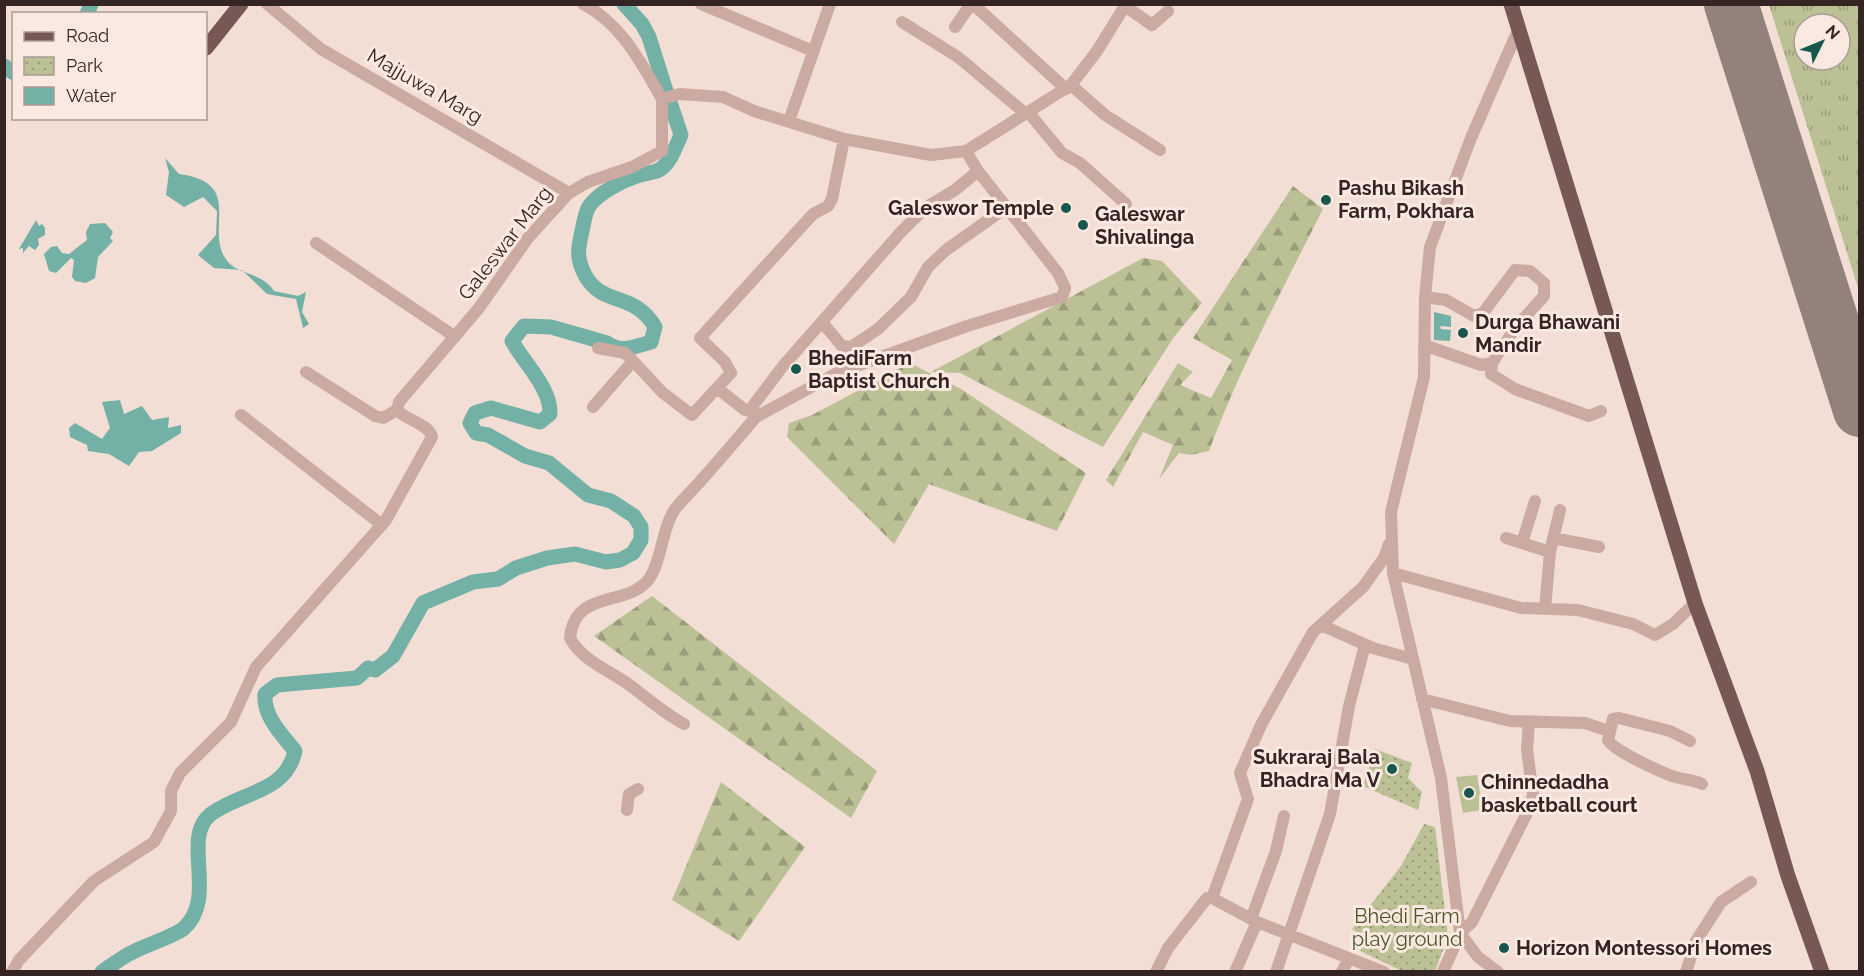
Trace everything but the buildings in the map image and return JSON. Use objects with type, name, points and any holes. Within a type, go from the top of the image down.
[{"type":"main road","points":[[207,47],[241,4]]},
{"type":"main road","points":[[1511,4],[1695,603],[1757,771],[1788,876],[1822,972]]},
{"type":"street","name":"Majjuwa Marg","points":[[267,4],[321,49],[569,193]]},
{"type":"street","points":[[583,4],[600,13],[627,42],[662,99],[679,94],[723,96],[754,111],[844,139],[931,154],[966,151],[1068,87],[1097,51],[1126,5],[1152,25],[1168,11]]},
{"type":"street","points":[[701,4],[813,51]]},
{"type":"street","points":[[789,121],[830,4]]},
{"type":"street","points":[[955,27],[972,4],[1068,87],[1160,150]]},
{"type":"street","points":[[902,22],[958,57],[1028,114],[1062,153],[1080,163],[1126,204]]},
{"type":"street","points":[[1498,972],[1478,957],[1460,933],[1442,778],[1393,573],[1391,512],[1424,377],[1425,297],[1430,247],[1471,138],[1519,28]]},
{"type":"street","name":"Galeswar Marg","points":[[397,410],[399,402],[479,308],[528,238],[569,193],[588,182],[632,167],[663,151],[662,99]]},
{"type":"street","points":[[598,348],[625,353],[663,393],[692,415],[731,372],[725,362],[700,338],[813,213],[828,206],[832,199],[844,139]]},
{"type":"street","points":[[684,724],[659,711],[631,686],[580,652],[570,638],[571,628],[577,616],[591,605],[635,590],[649,578],[668,525],[681,501],[756,417],[768,408],[837,373],[967,326],[1062,297],[1065,288],[1058,273],[978,171],[966,151]]},
{"type":"street","points":[[717,387],[749,411],[783,366],[916,216],[978,171]]},
{"type":"street","points":[[822,322],[842,346],[851,347],[878,329],[911,297],[928,267],[946,250],[1007,207]]},
{"type":"street","points":[[316,243],[454,336]]},
{"type":"street","points":[[1425,297],[1446,300],[1474,316],[1483,313],[1515,270],[1530,271],[1544,283],[1544,296],[1516,327],[1492,363],[1491,374],[1515,389],[1589,416],[1601,411]]},
{"type":"street","points":[[1424,345],[1481,365],[1492,363]]},
{"type":"street","points":[[593,407],[633,361]]},
{"type":"street","points":[[12,972],[18,960],[94,881],[154,842],[171,811],[171,791],[180,772],[231,722],[256,667],[382,525],[432,436],[429,430],[397,410],[383,418],[375,416],[306,372]]},
{"type":"street","points":[[241,415],[382,525]]},
{"type":"street","points":[[1522,543],[1535,501]]},
{"type":"street","points":[[1545,609],[1550,552],[1560,510]]},
{"type":"street","points":[[1506,538],[1550,552]]},
{"type":"street","points":[[1553,538],[1599,547]]},
{"type":"street","points":[[1212,898],[1248,799],[1240,773],[1260,725],[1313,632],[1363,587],[1384,558],[1391,540]]},
{"type":"street","points":[[1393,573],[1521,608],[1578,610],[1633,624],[1655,635],[1673,624],[1695,603]]},
{"type":"street","points":[[1321,625],[1365,645],[1413,659]]},
{"type":"street","points":[[1276,972],[1330,814],[1349,706],[1365,645]]},
{"type":"street","points":[[1422,699],[1510,721],[1585,723],[1609,731]]},
{"type":"street","points":[[1690,741],[1670,731],[1619,718],[1612,719],[1609,731],[1610,745],[1618,750],[1677,778],[1702,784]]},
{"type":"street","points":[[1443,972],[1460,933],[1472,922],[1529,809],[1533,795],[1527,749],[1529,723]]},
{"type":"street","points":[[627,810],[628,794],[638,789]]},
{"type":"street","points":[[1235,972],[1276,851],[1284,816]]},
{"type":"street","points":[[1686,972],[1696,941],[1721,902],[1751,882]]},
{"type":"street","points":[[1156,972],[1181,929],[1207,898],[1212,898],[1254,920],[1384,972]]},
{"type":"street","points":[[1342,972],[1349,958]]},
{"type":"green space","points":[[1769,5],[1859,5],[1859,291]]},
{"type":"green space","points":[[1293,186],[1323,209],[1248,359],[1209,451],[1191,455],[1179,453],[1159,479],[1173,445],[1143,432],[1113,487],[1106,480],[1178,363],[1193,372],[1180,385],[1211,398],[1232,360],[1193,338]]},
{"type":"green space","points":[[1143,258],[1162,261],[1202,303],[1174,337],[1103,447],[960,373],[931,372]]},
{"type":"green space","points":[[910,363],[961,389],[1086,473],[1057,531],[929,484],[894,544],[787,437],[789,423],[812,415]]},
{"type":"green space","points":[[652,596],[877,771],[851,818],[594,636]]},
{"type":"green space","points":[[1375,749],[1412,763],[1408,778],[1422,792],[1418,810],[1363,786]]},
{"type":"green space","name":"Chinnedadha basketball court","points":[[1477,775],[1483,810],[1463,813],[1456,777]]},
{"type":"green space","points":[[721,782],[805,847],[739,941],[672,900]]},
{"type":"green space","name":"Bhedi Farm play ground","points":[[1424,824],[1435,827],[1448,937],[1435,971],[1402,971],[1360,951],[1366,938],[1352,929],[1401,866]]},
{"type":"water","points":[[165,158],[179,174],[200,179],[212,187],[218,198],[221,250],[228,262],[239,270],[214,268],[198,255],[216,235],[217,211],[203,197],[184,207],[166,195],[169,172]]},
{"type":"water","points":[[36,220],[39,226],[42,224],[45,228],[45,235],[38,239],[39,245],[35,250],[29,246],[23,253],[23,248],[19,249]]},
{"type":"water","points":[[105,223],[113,232],[110,238],[113,241],[98,257],[95,278],[86,283],[75,281],[72,277],[74,260],[71,258],[56,273],[49,271],[44,254],[51,247],[57,246],[62,253],[69,254],[87,240],[86,232],[90,224]]},
{"type":"water","points":[[244,272],[257,277],[274,291],[298,296],[306,292],[302,312],[309,324],[303,328],[296,299],[267,294]]},
{"type":"water","points":[[1434,312],[1451,316],[1451,327],[1440,326],[1441,329],[1451,330],[1450,341],[1434,340]]},
{"type":"water","points":[[120,400],[124,414],[142,406],[152,420],[169,417],[168,428],[181,425],[181,433],[152,451],[139,452],[129,466],[109,454],[88,451],[87,445],[70,437],[69,428],[75,423],[102,439],[110,428],[102,402]]},
{"type":"waterway","points":[[88,12],[91,4]]},
{"type":"waterway","points":[[624,4],[642,24],[649,37],[667,94]]},
{"type":"waterway","points":[[4,66],[12,72]]},
{"type":"waterway","points":[[102,972],[138,949],[183,929],[193,916],[198,901],[200,885],[198,852],[202,824],[211,814],[223,807],[272,784],[290,765],[295,751],[270,717],[265,694],[277,685],[357,678],[368,668],[375,670],[393,656],[423,603],[473,582],[498,579],[516,568],[547,558],[575,554],[606,562],[620,560],[633,553],[641,540],[641,527],[634,516],[611,501],[588,495],[549,463],[525,456],[488,435],[476,433],[470,423],[475,413],[491,408],[540,422],[550,414],[542,385],[512,341],[524,326],[551,327],[623,349],[651,342],[655,327],[647,316],[638,308],[600,292],[592,285],[582,269],[579,248],[586,214],[594,200],[605,191],[625,181],[659,170],[669,159],[681,135],[671,105]]},
{"type":"runway","points":[[1731,4],[1860,410]]},
{"type":"place","name":"Pashu Bikash Farm, Pokhara","points":[[1326,200]]},
{"type":"place","name":"Galeswor Temple","points":[[1066,208]]},
{"type":"place","name":"Galeswar Shivalinga","points":[[1083,225]]},
{"type":"place","name":"Durga Bhawani Mandir","points":[[1463,333]]},
{"type":"place","name":"BhediFarm Baptist Church","points":[[796,369]]},
{"type":"place","name":"Sukraraj Bala Bhadra Ma V","points":[[1392,769]]},
{"type":"place","name":"Chinnedadha basketball court","points":[[1469,793]]},
{"type":"place","name":"Horizon Montessori Homes","points":[[1504,948]]}]
